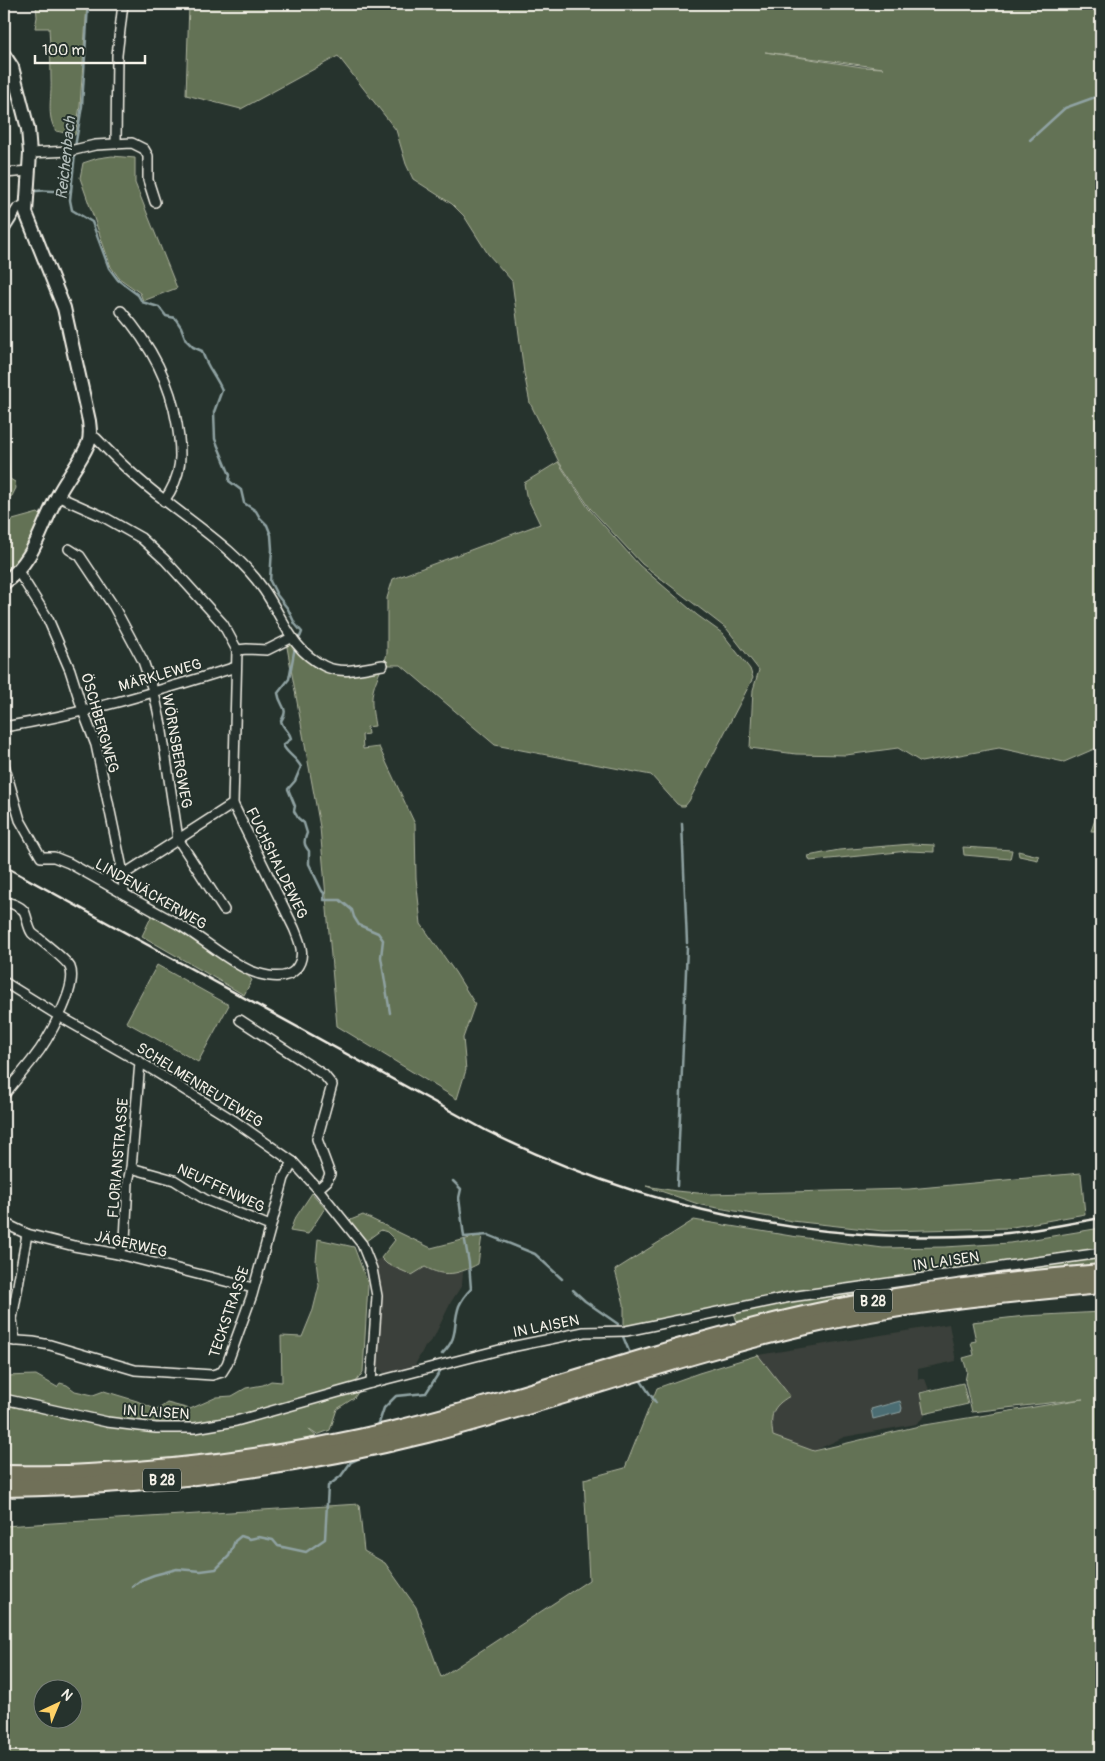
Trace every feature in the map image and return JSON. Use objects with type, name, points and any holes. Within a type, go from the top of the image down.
[{"type":"highway","name":"B 28","points":[[4,1488],[78,1486],[174,1479],[268,1467],[318,1452],[407,1433],[474,1409],[613,1373],[758,1326],[857,1304],[950,1289],[1101,1273]]},
{"type":"highway","name":"B 28","points":[[652,1361],[867,1314],[973,1298],[1101,1285]]},
{"type":"highway","name":"B 28","points":[[4,1474],[86,1474],[318,1452]]},
{"type":"street","points":[[116,143],[117,55],[123,4]]},
{"type":"street","points":[[4,55],[12,67],[28,129],[30,153],[26,213],[64,308],[89,421],[90,435],[83,453],[57,496],[33,551],[18,571],[4,584]]},
{"type":"street","points":[[30,153],[74,151],[116,143],[132,144],[144,149],[148,156],[148,180],[155,202]]},
{"type":"street","points":[[4,173],[29,171]]},
{"type":"street","points":[[4,230],[17,209],[26,204]]},
{"type":"street","points":[[121,311],[138,325],[169,389],[179,436],[180,467],[172,491],[164,501]]},
{"type":"street","points":[[90,435],[96,438],[138,480],[229,551],[249,570],[264,590],[291,638],[307,654],[325,667],[347,671],[383,665]]},
{"type":"street","name":"FUCHSHALDEWEG","points":[[57,496],[102,516],[141,538],[165,560],[223,624],[236,650],[232,804],[294,928],[302,949],[302,957],[298,966],[294,971],[286,975],[268,976],[242,967]]},
{"type":"street","name":"WÖRNSBERGWEG","points":[[69,549],[80,556],[114,607],[143,661],[154,693],[161,725],[178,839],[224,910]]},
{"type":"street","name":"ÖSCHBERGWEG","points":[[18,571],[48,619],[70,670],[96,745],[122,870],[124,894]]},
{"type":"street","points":[[236,650],[267,650],[291,638]]},
{"type":"street","name":"MÄRKLEWEG","points":[[4,727],[41,721],[154,693],[236,667]]},
{"type":"street","name":"LINDENÄCKERWEG","points":[[4,766],[20,820],[41,856],[62,860],[102,881],[192,933],[242,967]]},
{"type":"street","points":[[102,881],[122,870],[129,871],[232,804]]},
{"type":"street","points":[[4,901],[22,909],[32,933],[70,966],[71,977],[59,1016],[42,1046],[7,1084],[4,1095]]},
{"type":"street","name":"SCHELMENREUTEWEG","points":[[4,982],[234,1120],[293,1162],[318,1189],[362,1244],[372,1269],[377,1296],[371,1383]]},
{"type":"street","points":[[240,1020],[324,1075],[332,1084],[317,1139],[330,1174],[327,1181],[318,1189]]},
{"type":"street","name":"FLORIANSTRASSE","points":[[118,1254],[125,1240],[128,1182],[140,1062]]},
{"type":"street","name":"TECKSTRASSE","points":[[4,1340],[50,1345],[135,1370],[212,1375],[222,1372],[227,1364],[253,1288],[284,1178],[293,1162]]},
{"type":"street","name":"NEUFFENWEG","points":[[130,1168],[174,1180],[206,1200],[270,1226]]},
{"type":"street","name":"JÄGERWEG","points":[[4,1223],[28,1234],[74,1246],[118,1254],[253,1288]]},
{"type":"street","points":[[14,1341],[12,1319],[28,1234]]},
{"type":"street","name":"IN LAISEN","points":[[4,1400],[107,1422],[156,1428],[195,1428],[236,1422],[371,1383],[584,1332],[626,1331],[790,1297],[1101,1254]]},
{"type":"shaded area","points":[[381,1258],[387,1265],[425,1267],[437,1273],[463,1272],[462,1285],[451,1302],[434,1337],[424,1348],[415,1365],[385,1374],[374,1365],[380,1296],[372,1262]]},
{"type":"shaded area","points":[[949,1324],[956,1361],[918,1369],[918,1379],[925,1379],[929,1390],[919,1392],[925,1416],[916,1424],[844,1437],[814,1451],[773,1436],[771,1419],[777,1404],[790,1396],[758,1355]]},
{"type":"green space","points":[[36,4],[87,4],[80,106],[75,135],[56,131],[51,119],[49,28],[35,28],[37,17]]},
{"type":"green space","points":[[189,4],[1101,4],[1101,746],[1064,762],[999,748],[921,762],[898,748],[846,755],[796,754],[750,748],[753,690],[759,670],[727,629],[642,564],[590,508],[559,462],[530,403],[524,373],[512,281],[488,254],[464,216],[452,204],[413,179],[406,164],[396,130],[338,56],[241,109],[186,95]],"holes":[[[765,52],[883,68],[862,67]]]},
{"type":"green space","points":[[112,156],[135,158],[135,183],[177,288],[143,301],[140,293],[119,278],[111,267],[80,178],[83,163]]},
{"type":"green space","points":[[4,415],[7,422],[10,479],[15,482],[16,488],[12,496],[4,498]]},
{"type":"green space","points":[[558,462],[589,509],[639,565],[697,615],[722,633],[750,669],[753,678],[685,806],[677,804],[651,775],[495,745],[401,665],[384,665],[387,653],[387,598],[393,579],[540,524],[526,495],[524,483]]},
{"type":"green space","points":[[4,510],[7,511],[9,521],[38,513],[46,520],[4,583]]},
{"type":"green space","points":[[282,620],[314,656],[330,665],[350,669],[383,665],[372,695],[375,726],[367,727],[368,734],[362,735],[363,749],[379,747],[415,824],[416,878],[421,924],[475,1004],[463,1038],[466,1070],[457,1099],[337,1026],[320,827]]},
{"type":"green space","points":[[1101,784],[1101,831],[1091,831],[1096,817]]},
{"type":"green space","points":[[911,844],[934,845],[934,852],[908,851],[810,861],[808,856],[839,850]]},
{"type":"green space","points":[[963,847],[1012,850],[1010,859],[964,855]]},
{"type":"green space","points":[[1018,851],[1039,856],[1038,860],[1019,856]]},
{"type":"green space","points":[[154,911],[240,969],[252,980],[244,995],[142,936]]},
{"type":"green space","points":[[157,965],[229,1005],[198,1062],[126,1022]]},
{"type":"green space","points":[[1081,1173],[1085,1214],[1007,1228],[883,1231],[792,1221],[701,1205],[646,1186],[709,1194],[909,1189]]},
{"type":"green space","points":[[312,1193],[325,1208],[308,1234],[290,1231],[294,1220]]},
{"type":"green space","points":[[363,1215],[431,1248],[482,1235],[478,1264],[465,1270],[446,1274],[425,1267],[412,1275],[387,1264],[381,1258],[395,1240],[387,1232],[381,1230],[362,1244],[348,1221]]},
{"type":"green space","points":[[694,1220],[791,1236],[883,1248],[1010,1243],[1101,1228],[1101,1250],[790,1296],[624,1326],[624,1304],[615,1270]]},
{"type":"green space","points":[[318,1239],[354,1247],[368,1284],[363,1372],[356,1382],[233,1419],[193,1424],[157,1425],[106,1419],[4,1396],[4,1376],[36,1375],[57,1387],[60,1383],[67,1385],[75,1391],[93,1395],[104,1391],[137,1401],[157,1410],[167,1403],[190,1409],[217,1397],[232,1396],[246,1388],[263,1385],[271,1381],[282,1382],[281,1336],[302,1337],[313,1310],[319,1286],[316,1261]]},
{"type":"green space","points":[[1101,1257],[1101,1266],[855,1297],[737,1322],[734,1313],[791,1300]]},
{"type":"green space","points":[[1101,1312],[1101,1757],[4,1757],[4,1526],[359,1504],[364,1551],[385,1563],[416,1607],[441,1677],[589,1580],[584,1479],[625,1468],[657,1388],[758,1355],[790,1396],[779,1404],[773,1412],[773,1436],[814,1451],[919,1426],[1083,1399],[972,1412],[965,1381],[967,1371],[963,1358],[974,1355],[971,1342],[976,1341],[972,1322],[1025,1316]]},
{"type":"green space","points":[[963,1383],[968,1404],[924,1414],[920,1393]]},
{"type":"green space","points":[[359,1391],[354,1398],[337,1409],[330,1430],[317,1435],[308,1429],[318,1438],[298,1443],[174,1460],[86,1467],[4,1468],[4,1405],[106,1426],[195,1430]]},
{"type":"water","points":[[900,1401],[901,1412],[873,1419],[871,1409]]},
{"type":"waterway","name":"Reichenbach","points":[[75,147],[82,106],[88,4]]},
{"type":"waterway","points":[[1030,140],[1065,108],[1101,95]]},
{"type":"waterway","name":"Reichenbach","points":[[75,153],[70,200],[72,210],[92,222],[109,268],[118,280],[138,295],[142,302],[159,307],[166,316],[175,318],[186,340],[193,347],[202,351],[222,390],[214,412],[215,439],[230,475],[229,481],[241,490],[244,503],[256,511],[267,525],[271,535],[272,549],[270,581],[295,624],[302,632],[300,637]]},
{"type":"waterway","points":[[36,191],[71,191]]},
{"type":"waterway","points":[[4,239],[19,216]]},
{"type":"waterway","points":[[4,423],[4,489]]},
{"type":"waterway","name":"Reichenbach","points":[[295,647],[289,679],[278,693],[285,710],[281,721],[291,739],[283,745],[301,767],[295,781],[288,789],[295,806],[294,811],[304,823],[307,833],[305,842],[309,851],[309,864],[324,893],[324,900],[340,900],[352,910],[359,925],[378,933],[383,940],[381,957],[390,1013]]},
{"type":"waterway","points":[[682,823],[687,943]]},
{"type":"waterway","points":[[683,1042],[687,947]]},
{"type":"waterway","points":[[677,1186],[683,1045]]},
{"type":"waterway","points":[[453,1181],[461,1189],[459,1198],[464,1237],[488,1235],[535,1254],[562,1279]]},
{"type":"waterway","name":"Reichenbach","points":[[442,1354],[451,1342],[459,1306],[471,1289],[465,1241]]},
{"type":"waterway","points":[[573,1290],[585,1301],[618,1324]]},
{"type":"waterway","points":[[622,1334],[631,1356]]},
{"type":"waterway","name":"Reichenbach","points":[[377,1429],[384,1408],[396,1396],[426,1393],[442,1368]]},
{"type":"waterway","points":[[639,1378],[656,1403]]},
{"type":"waterway","name":"Reichenbach","points":[[132,1587],[141,1580],[177,1569],[201,1571],[216,1569],[229,1556],[235,1541],[241,1536],[250,1539],[259,1537],[273,1540],[278,1546],[306,1552],[325,1539],[328,1486],[341,1476],[351,1462],[362,1457]]},
{"type":"railway","points":[[4,866],[487,1131],[536,1154],[637,1192],[741,1218],[847,1233],[915,1236],[982,1235],[1031,1230],[1101,1218]]}]
